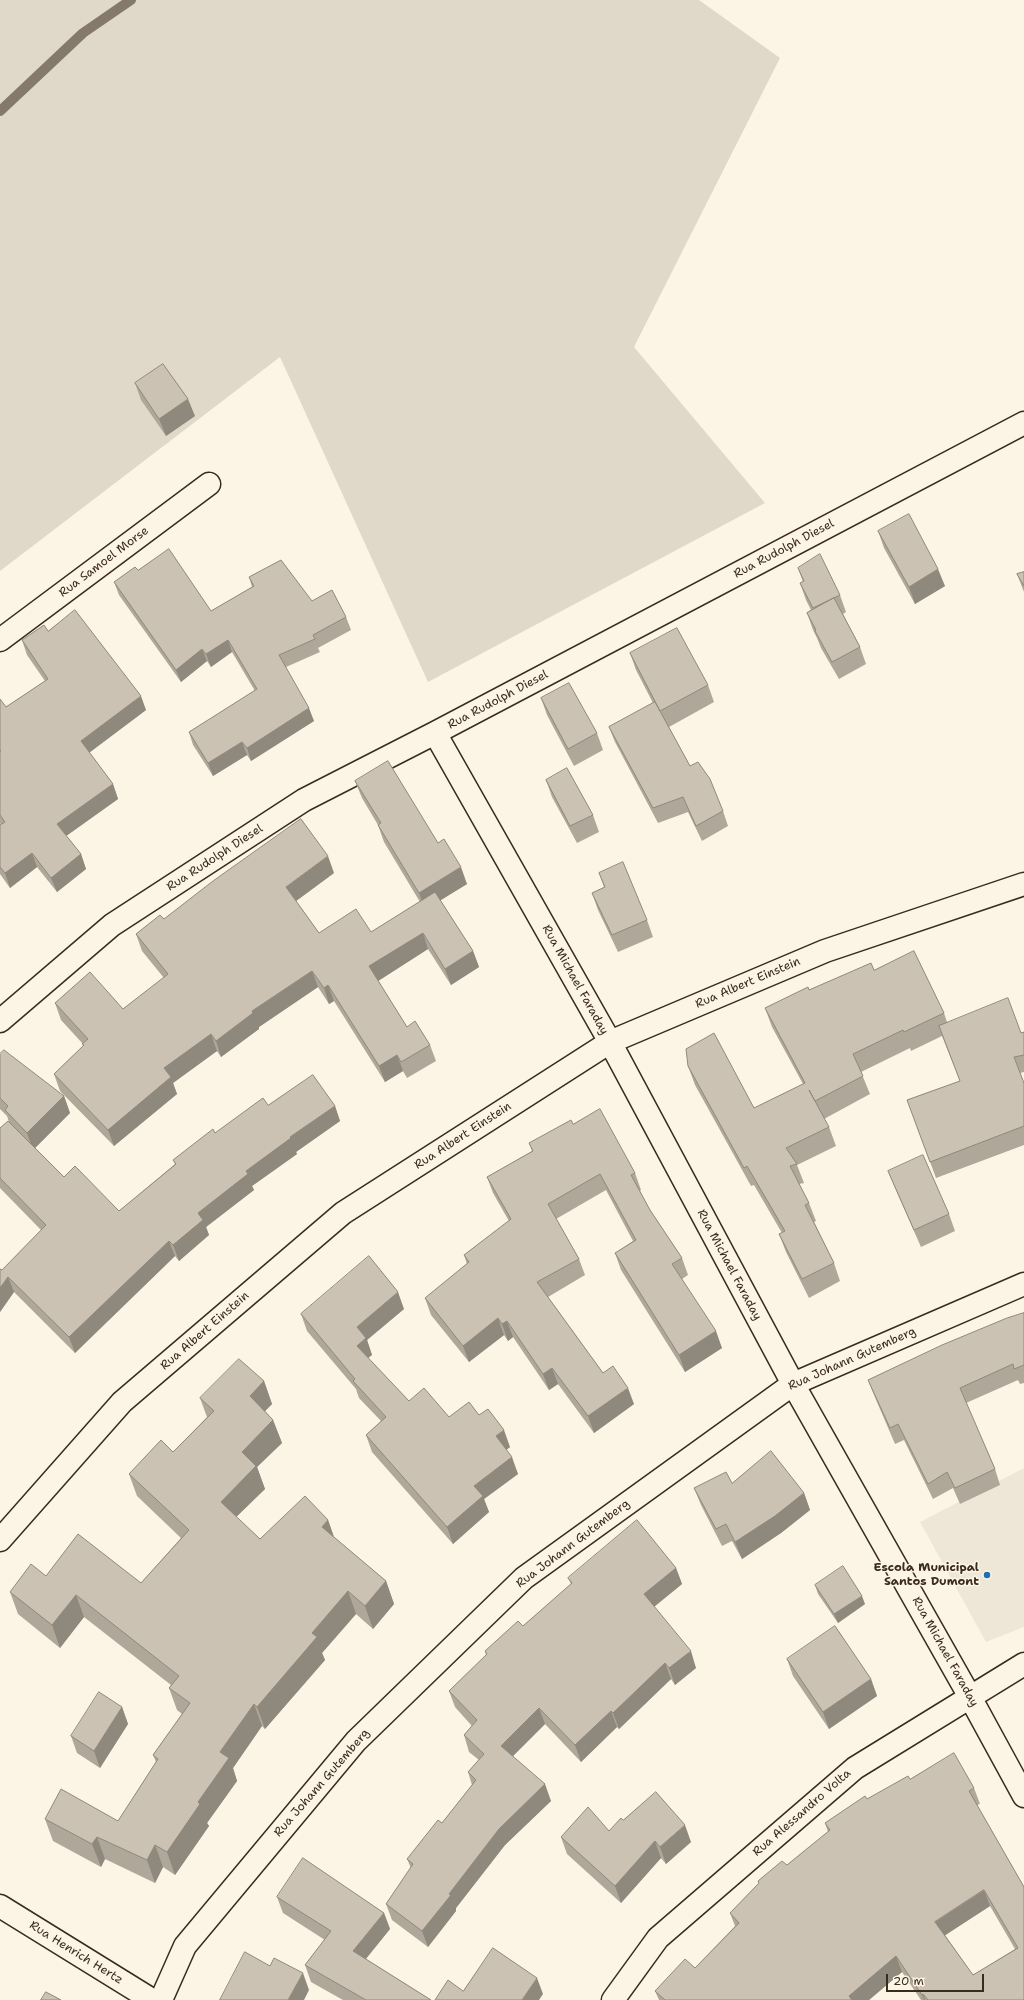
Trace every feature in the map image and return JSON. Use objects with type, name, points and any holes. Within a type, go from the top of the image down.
[{"type":"street","name":"Rua Rudolph Diesel","points":[[0,1021],[112,925],[304,800],[435,733],[1024,423]]},
{"type":"street","name":"Rua Samoel Morse","points":[[0,640],[209,484]]},
{"type":"street","name":"Rua Michael Faraday","points":[[435,733],[610,1042],[793,1384],[970,1697],[1024,1796]]},
{"type":"street","name":"Rua Albert Einstein","points":[[0,1540],[122,1402],[343,1213],[610,1042],[824,951],[1024,884]]},
{"type":"street","name":"Rua Johann Gutemberg","points":[[161,2000],[185,1946],[356,1741],[524,1578],[793,1384],[1024,1284]]},
{"type":"street","name":"Rua Alessandro Volta","points":[[613,2000],[658,1938],[855,1768],[1024,1664]]},
{"type":"street","name":"Rua Henrich Hertz","points":[[0,1906],[152,2000]]},
{"type":"shaded area","points":[[0,0],[699,0],[780,58],[634,347],[765,503],[428,682],[280,357],[0,571]]},
{"type":"shaded area","name":"Escola Municipal Santos Dumont","points":[[1024,1468],[1024,1627],[986,1642],[920,1522]]},
{"type":"building","points":[[163,364],[188,399],[159,419],[135,383]]},
{"type":"building","points":[[909,514],[938,569],[909,587],[878,531]]},
{"type":"building","points":[[169,549],[211,611],[254,586],[249,577],[281,560],[312,601],[332,590],[346,617],[313,635],[315,639],[279,655],[309,708],[247,748],[242,742],[208,763],[189,732],[257,689],[228,640],[206,654],[202,649],[176,670],[114,582],[135,567],[138,570]]},
{"type":"building","points":[[820,554],[840,595],[813,608],[800,583],[804,581],[798,568]]},
{"type":"building","points":[[1024,572],[1024,586],[1017,574]]},
{"type":"building","points":[[834,598],[860,647],[832,662],[807,613]]},
{"type":"building","points":[[75,610],[141,696],[81,741],[113,784],[57,824],[81,854],[51,878],[32,853],[5,873],[0,867],[0,825],[5,822],[0,815],[0,699],[6,707],[48,679],[22,640],[44,625],[48,631]]},
{"type":"building","points":[[677,628],[708,685],[660,711],[630,653]]},
{"type":"building","points":[[569,683],[597,733],[568,749],[541,698]]},
{"type":"building","points":[[655,702],[690,766],[698,762],[710,779],[723,811],[696,826],[683,797],[653,808],[609,727]]},
{"type":"building","points":[[388,761],[438,843],[444,839],[461,867],[419,893],[378,825],[381,823],[355,781]]},
{"type":"building","points":[[567,768],[593,815],[570,826],[546,780]]},
{"type":"building","points":[[301,819],[328,856],[286,887],[319,933],[356,909],[371,932],[435,892],[473,951],[445,969],[423,933],[369,966],[407,1027],[415,1021],[430,1045],[401,1062],[397,1055],[379,1066],[328,985],[324,988],[312,971],[252,1011],[253,1013],[216,1041],[211,1034],[164,1068],[171,1077],[108,1130],[54,1074],[84,1045],[82,1044],[88,1039],[55,1003],[90,972],[123,1009],[168,974],[136,934],[160,915],[164,919],[213,881]]},
{"type":"building","points":[[623,862],[647,920],[612,935],[592,893],[605,887],[599,873]]},
{"type":"building","points":[[914,951],[944,1013],[904,1032],[903,1030],[853,1054],[863,1076],[815,1101],[809,1090],[829,1127],[786,1148],[797,1164],[790,1166],[809,1203],[805,1205],[834,1263],[802,1279],[779,1234],[785,1231],[747,1166],[744,1168],[688,1066],[686,1049],[714,1033],[754,1108],[805,1083],[765,1008],[808,987],[809,990],[871,963],[874,970]]},
{"type":"building","points":[[1008,998],[1021,1033],[1024,1032],[1024,1055],[1014,1057],[1024,1083],[1024,1126],[930,1162],[907,1100],[960,1081],[939,1026]]},
{"type":"building","points":[[4,1050],[64,1096],[27,1133],[5,1110],[8,1106],[0,1098],[0,1054]]},
{"type":"building","points":[[313,1075],[335,1106],[290,1137],[291,1138],[246,1171],[248,1174],[198,1213],[203,1220],[173,1245],[169,1241],[69,1337],[8,1277],[0,1288],[0,1269],[2,1270],[46,1225],[0,1178],[0,1128],[8,1121],[64,1177],[75,1166],[119,1211],[176,1164],[173,1160],[213,1129],[215,1133],[263,1098],[268,1105]]},
{"type":"building","points":[[600,1109],[635,1173],[631,1175],[650,1210],[682,1258],[672,1264],[716,1331],[679,1355],[615,1253],[636,1240],[600,1174],[548,1204],[579,1259],[537,1282],[603,1373],[613,1366],[628,1388],[588,1416],[552,1368],[543,1374],[507,1321],[502,1324],[498,1318],[463,1346],[425,1298],[469,1262],[464,1255],[511,1219],[487,1177],[533,1151],[529,1143],[571,1120],[573,1124]]},
{"type":"building","points":[[923,1155],[949,1214],[914,1230],[888,1171]]},
{"type":"building","points":[[369,1256],[398,1292],[357,1327],[366,1338],[357,1346],[409,1401],[424,1388],[449,1417],[469,1402],[479,1415],[488,1409],[504,1430],[496,1436],[512,1457],[474,1486],[483,1496],[447,1527],[366,1435],[386,1417],[353,1381],[355,1379],[301,1314]]},
{"type":"building","points":[[1024,1313],[1024,1365],[1014,1369],[1013,1364],[960,1388],[995,1469],[955,1488],[947,1472],[928,1484],[898,1424],[890,1428],[868,1380],[942,1345],[1007,1318]]},
{"type":"building","points":[[239,1359],[264,1381],[250,1396],[273,1420],[242,1452],[256,1466],[221,1502],[260,1539],[305,1496],[328,1520],[322,1527],[386,1581],[365,1606],[348,1591],[312,1633],[317,1637],[257,1707],[254,1704],[220,1752],[229,1758],[198,1802],[200,1804],[167,1852],[155,1845],[147,1860],[97,1837],[92,1844],[45,1819],[61,1789],[118,1821],[158,1759],[153,1755],[190,1703],[169,1688],[179,1676],[76,1595],[52,1625],[10,1592],[31,1564],[46,1576],[78,1534],[141,1583],[189,1530],[129,1474],[161,1440],[173,1452],[214,1411],[200,1398]]},
{"type":"building","points":[[771,1451],[804,1493],[775,1516],[735,1542],[726,1524],[716,1529],[694,1488],[726,1472],[732,1483]]},
{"type":"building","points":[[637,1520],[676,1568],[644,1594],[691,1651],[669,1668],[665,1663],[613,1713],[611,1711],[575,1745],[539,1708],[501,1746],[545,1784],[499,1829],[449,1894],[451,1895],[422,1931],[386,1904],[413,1864],[407,1859],[438,1820],[442,1823],[476,1780],[468,1772],[484,1754],[464,1735],[477,1720],[449,1691],[487,1654],[485,1651],[518,1621],[523,1626],[572,1583],[568,1578]]},
{"type":"building","points":[[843,1566],[862,1596],[834,1614],[815,1585]]},
{"type":"building","points":[[835,1626],[871,1679],[823,1712],[787,1659]]},
{"type":"building","points":[[99,1692],[122,1707],[94,1751],[71,1736]]},
{"type":"building","points":[[954,1753],[974,1788],[969,1791],[1024,1887],[1024,2000],[928,2000],[923,1994],[922,1995],[896,1956],[849,1996],[852,2000],[665,2000],[655,1991],[685,1959],[695,1968],[739,1923],[730,1913],[759,1883],[758,1881],[782,1861],[787,1865],[830,1830],[825,1823],[865,1796],[867,1799],[908,1776],[910,1779]],"holes":[[[984,1890],[1018,1948],[973,1975],[935,1922]]]},
{"type":"building","points":[[656,1792],[685,1825],[660,1847],[655,1841],[615,1886],[561,1837],[588,1807],[609,1831],[621,1818],[623,1820]]},
{"type":"building","points":[[303,1858],[384,1913],[353,1951],[431,2000],[366,2000],[305,1965],[331,1931],[277,1897]]},
{"type":"building","points":[[493,1948],[537,1978],[522,2000],[435,2000],[448,1980],[463,1991]]},
{"type":"building","points":[[245,1952],[270,1966],[274,1958],[303,1973],[288,2000],[220,2000]]},
{"type":"building","points":[[46,1992],[61,2000],[41,2000]]},
{"type":"waterway","points":[[0,111],[83,33],[131,0]]},
{"type":"place","name":"Escola Municipal Santos Dumont","points":[[987,1575]]}]
